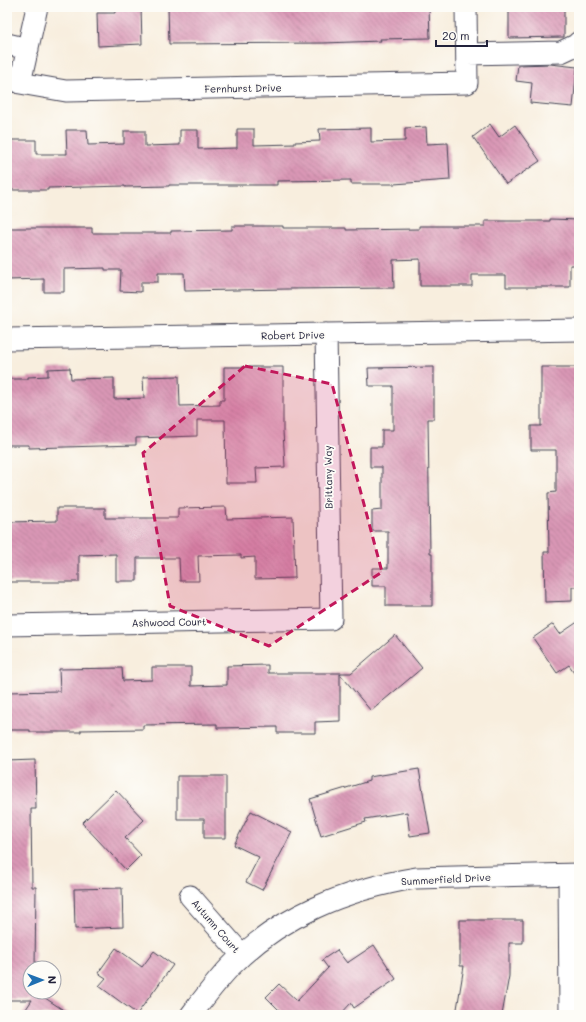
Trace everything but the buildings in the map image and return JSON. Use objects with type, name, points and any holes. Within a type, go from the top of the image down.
[{"type":"street","points":[[7,44],[28,49],[38,7]]},
{"type":"street","points":[[466,7],[467,54],[561,52],[579,42]]},
{"type":"street","name":"Fernhurst Drive","points":[[28,49],[20,84],[66,91],[467,83],[467,54]]},
{"type":"street","name":"Robert Drive","points":[[7,339],[579,330]]},
{"type":"street","name":"Brittany Way","points":[[326,334],[331,619]]},
{"type":"street","name":"Ashwood Court","points":[[7,625],[331,619]]},
{"type":"street","points":[[570,1015],[574,874]]},
{"type":"street","name":"Summerfield Drive","points":[[191,1015],[229,968],[242,955],[282,925],[312,908],[337,898],[390,882],[416,878],[574,874]]},
{"type":"street","name":"Autumn Court","points":[[190,896],[242,955]]},
{"type":"highlighted area","points":[[245,366],[332,384],[382,572],[269,646],[170,606],[143,453]]}]
